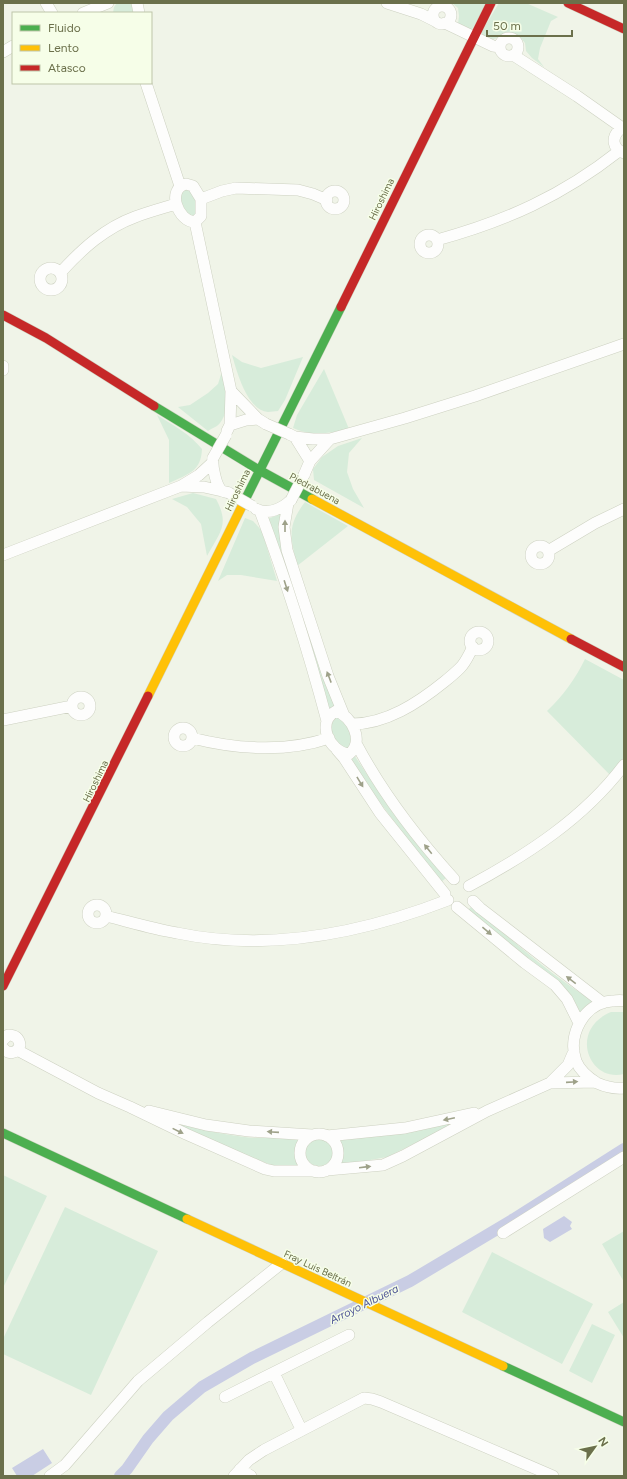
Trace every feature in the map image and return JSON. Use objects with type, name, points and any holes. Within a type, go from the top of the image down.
[{"type":"street","points":[[46,3],[51,12]]},
{"type":"street","points":[[89,12],[110,3]]},
{"type":"street","points":[[387,3],[421,14],[473,38],[493,46],[500,47],[502,53],[505,55],[513,55],[624,129]]},
{"type":"street","name":"Hiroshima","points":[[3,986],[80,835],[491,3]]},
{"type":"street","points":[[568,3],[624,29]]},
{"type":"street","points":[[3,52],[12,47]]},
{"type":"street","points":[[146,84],[180,186]]},
{"type":"street","points":[[437,240],[469,231],[505,218],[548,198],[595,170],[621,152],[615,145],[604,115]]},
{"type":"street","points":[[613,139],[620,129],[624,129]]},
{"type":"street","points":[[186,184],[192,186],[200,199],[201,216],[195,222],[186,220],[181,215],[176,204],[175,195],[180,186],[186,184]]},
{"type":"street","points":[[200,199],[222,191],[236,188],[298,190],[327,200]]},
{"type":"street","points":[[61,272],[79,252],[115,226],[135,217],[176,204]]},
{"type":"street","points":[[3,555],[181,486],[199,475],[212,461],[228,430],[231,391],[195,222]]},
{"type":"street","name":"Piedrabuena","points":[[3,315],[46,338],[87,365],[259,470],[624,667]]},
{"type":"street","points":[[228,430],[246,420],[262,422],[292,435],[313,439],[330,439],[475,396],[624,344]]},
{"type":"street","points":[[231,391],[262,422]]},
{"type":"street","points":[[292,435],[310,461]]},
{"type":"street","points":[[330,439],[310,461],[290,502],[284,527],[287,550],[328,676],[343,713],[352,724],[357,736],[357,745],[354,751],[349,754],[344,754],[337,750]]},
{"type":"street","points":[[212,461],[217,483],[225,492]]},
{"type":"street","points":[[181,486],[204,487],[225,492],[256,509],[278,510],[290,502]]},
{"type":"street","points":[[256,509],[302,636],[327,721],[327,732],[329,738],[380,813],[450,900],[524,963],[555,985],[567,999],[579,1023]]},
{"type":"street","points":[[548,551],[595,523],[624,509]]},
{"type":"street","points":[[352,724],[361,724],[390,717],[429,694],[460,668],[469,656],[473,647]]},
{"type":"street","points":[[3,720],[72,706]]},
{"type":"street","points":[[327,721],[330,715],[336,711],[343,713]]},
{"type":"street","points":[[192,738],[223,745],[269,747],[301,746],[329,738]]},
{"type":"street","points":[[106,916],[178,934],[246,940],[274,940],[335,933],[368,926],[399,918],[450,900],[468,906],[472,901],[472,894],[468,886],[454,879],[403,818],[374,776],[357,745]]},
{"type":"street","points":[[468,886],[520,858],[550,837],[607,786],[624,765]]},
{"type":"street","points":[[450,900],[445,889],[448,882],[454,879]]},
{"type":"street","points":[[472,901],[534,951],[603,1003]]},
{"type":"street","points":[[624,1001],[603,1003],[595,1006],[585,1014],[579,1023],[574,1042],[576,1060],[580,1069],[590,1079],[604,1086],[618,1089],[624,1088]]},
{"type":"street","points":[[3,1040],[8,1035],[17,1037],[20,1045],[17,1050],[9,1053],[3,1048]]},
{"type":"street","points":[[17,1050],[98,1093],[265,1169],[274,1171],[315,1171]]},
{"type":"street","points":[[312,1135],[304,1141],[300,1153],[304,1165],[309,1169],[321,1172],[390,1162],[429,1143],[487,1111],[550,1083],[568,1064],[575,1051]]},
{"type":"street","points":[[550,1083],[595,1082]]},
{"type":"street","points":[[130,1107],[206,1124],[249,1131],[312,1135],[321,1134],[328,1136],[405,1128],[487,1111]]},
{"type":"street","name":"Fray Luis Beltrán","points":[[3,1133],[624,1422]]},
{"type":"street","points":[[327,1170],[336,1162],[338,1150],[332,1139],[328,1136]]},
{"type":"street","points":[[503,1233],[624,1157]]},
{"type":"street","points":[[50,1476],[65,1465],[138,1381],[208,1322],[282,1263]]},
{"type":"street","points":[[225,1397],[348,1335]]},
{"type":"street","points":[[274,1373],[302,1430]]},
{"type":"street","points":[[237,1473],[249,1460],[259,1453],[364,1398],[372,1399],[553,1476]]},
{"type":"street","points":[[237,1473],[251,1476]]},
{"type":"green space","points":[[117,3],[132,3],[136,12],[113,12]]},
{"type":"green space","points":[[452,3],[487,3],[471,31],[458,24],[458,8]]},
{"type":"green space","points":[[499,3],[526,3],[558,17],[551,21],[540,48],[538,59],[544,67],[532,58],[526,51],[525,43],[516,34],[506,32],[495,39],[482,35],[482,31]]},
{"type":"green space","points":[[184,188],[193,192],[199,210],[193,218],[188,216],[179,200]]},
{"type":"green space","points":[[232,355],[242,362],[261,368],[303,357],[285,400],[278,411],[268,412],[261,410],[254,405],[240,380]]},
{"type":"green space","points":[[223,368],[227,390],[227,406],[222,420],[217,426],[208,431],[178,407],[190,405],[208,393],[218,384]]},
{"type":"green space","points":[[324,369],[349,429],[328,433],[307,433],[293,428],[297,415]]},
{"type":"green space","points":[[157,415],[187,434],[202,449],[199,463],[196,467],[188,474],[169,483],[169,440]]},
{"type":"green space","points":[[362,438],[349,453],[347,472],[353,489],[364,508],[314,480],[313,469],[322,457],[338,446]]},
{"type":"green space","points":[[193,493],[216,499],[222,516],[222,528],[207,556],[201,524],[187,507],[172,499]]},
{"type":"green space","points":[[305,502],[348,526],[297,566],[293,548],[292,533],[295,519]]},
{"type":"green space","points":[[281,514],[337,708],[329,710],[267,519]]},
{"type":"green space","points":[[245,518],[253,521],[262,531],[277,581],[241,575],[227,575],[218,581]]},
{"type":"green space","points":[[585,659],[624,680],[624,760],[612,777],[547,711],[569,686]]},
{"type":"green space","points":[[336,718],[341,718],[345,721],[353,740],[350,749],[341,749],[332,735],[331,722]]},
{"type":"green space","points":[[354,755],[393,813],[446,878],[441,882],[394,821],[349,757]]},
{"type":"green space","points":[[472,906],[549,970],[597,1003],[581,1016],[576,1004],[566,989],[468,910]]},
{"type":"green space","points":[[611,1012],[624,1012],[624,1074],[612,1075],[601,1071],[593,1063],[588,1053],[587,1042],[590,1031],[598,1020]]},
{"type":"green space","points":[[169,1120],[229,1135],[262,1138],[302,1137],[298,1152],[302,1167],[274,1166],[210,1140]]},
{"type":"green space","points":[[462,1120],[387,1157],[337,1166],[342,1162],[342,1159],[340,1144],[337,1138],[408,1133]]},
{"type":"green space","points":[[319,1138],[329,1142],[333,1152],[329,1162],[319,1166],[309,1162],[305,1152],[309,1142]]},
{"type":"green space","points":[[3,1175],[47,1196],[3,1288]]},
{"type":"green space","points":[[65,1207],[158,1251],[91,1395],[3,1354],[3,1339]]},
{"type":"green space","points":[[624,1231],[624,1282],[602,1244]]},
{"type":"green space","points":[[492,1252],[593,1304],[562,1364],[462,1312]]},
{"type":"green space","points":[[624,1302],[624,1338],[608,1312]]},
{"type":"green space","points":[[592,1324],[615,1335],[592,1383],[569,1371]]},
{"type":"water","points":[[564,1216],[572,1222],[570,1226],[572,1229],[550,1242],[544,1238],[543,1229]]},
{"type":"water","points":[[43,1449],[52,1463],[32,1476],[17,1476],[12,1468]]},
{"type":"waterway","name":"Arroyo Albuera","points":[[120,1476],[127,1469],[148,1439],[168,1416],[202,1387],[252,1358],[410,1281],[514,1219],[624,1149]]},
{"type":"traffic: fast","points":[[244,502],[341,307]]},
{"type":"traffic: fast","points":[[154,406],[259,470],[312,499]]},
{"type":"traffic: fast","points":[[3,1133],[187,1219]]},
{"type":"traffic: fast","points":[[503,1366],[624,1422]]},
{"type":"traffic: slow","points":[[312,499],[571,639]]},
{"type":"traffic: slow","points":[[148,696],[244,502]]},
{"type":"traffic: slow","points":[[187,1219],[503,1366]]},
{"type":"traffic: jam","points":[[341,307],[491,3]]},
{"type":"traffic: jam","points":[[568,3],[624,29]]},
{"type":"traffic: jam","points":[[3,315],[46,338],[154,406]]},
{"type":"traffic: jam","points":[[571,639],[624,667]]},
{"type":"traffic: jam","points":[[3,986],[148,696]]}]
